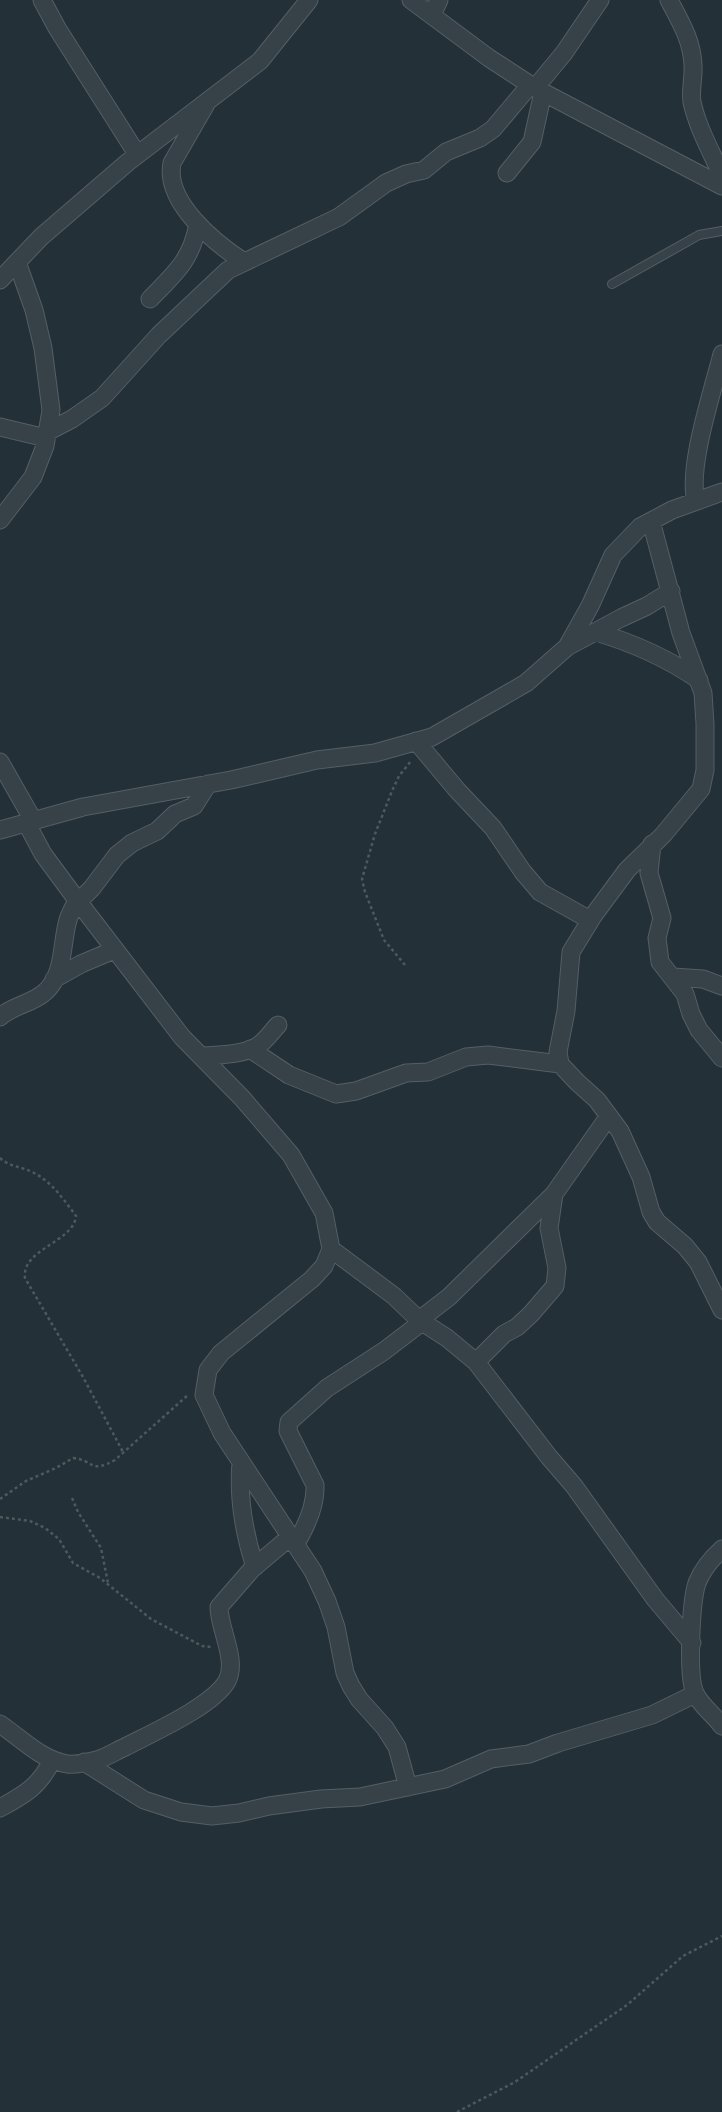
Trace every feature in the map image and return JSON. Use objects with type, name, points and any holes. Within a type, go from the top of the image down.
[{"type":"street","points":[[42,0],[56,28],[137,154]]},
{"type":"street","points":[[412,0],[436,8],[489,58],[536,88],[722,186]]},
{"type":"street","points":[[0,427],[47,435],[102,398],[159,335],[228,270],[339,217],[386,183],[406,174],[424,170],[446,152],[480,138],[492,129],[536,88],[564,53],[600,0]]},
{"type":"street","points":[[669,0],[679,16],[689,38],[693,65],[692,101],[704,141],[722,176]]},
{"type":"street","points":[[0,280],[40,237],[137,154],[260,61],[308,1]]},
{"type":"street","points":[[507,172],[532,142],[536,88]]},
{"type":"street","points":[[208,100],[172,164],[170,174],[173,187],[182,204],[198,224],[223,248],[244,262]]},
{"type":"street","points":[[150,299],[187,259],[195,243],[198,224]]},
{"type":"street","points":[[0,520],[33,477],[47,435],[51,410],[43,348],[34,310],[17,262]]},
{"type":"street","points":[[696,501],[694,491],[698,452],[722,354]]},
{"type":"street","points":[[567,647],[590,606],[613,555],[640,527],[672,510],[722,492]]},
{"type":"street","points":[[560,1064],[558,1052],[566,1011],[571,952],[590,920],[627,870],[701,789],[705,770],[706,724],[703,693],[681,633],[652,521]]},
{"type":"street","points":[[0,830],[83,807],[208,784],[317,760],[375,753],[419,745],[526,682],[567,647],[647,606],[671,590]]},
{"type":"street","points":[[596,632],[628,642],[683,669],[699,680]]},
{"type":"street","points":[[419,745],[457,790],[493,828],[523,872],[540,892],[590,920]]},
{"type":"street","points":[[0,762],[44,854],[77,901],[182,1037],[242,1098],[291,1155],[324,1213],[331,1249],[324,1266],[312,1279],[221,1353],[208,1370],[204,1395],[222,1433],[313,1571],[327,1600],[336,1627],[345,1673],[359,1700],[385,1728],[397,1747],[408,1787]]},
{"type":"street","points":[[0,1017],[6,1011],[26,1004],[44,993],[54,980],[62,958],[68,919],[77,901],[92,888],[117,855],[132,843],[157,830],[175,814],[194,806],[203,796],[208,784]]},
{"type":"street","points":[[652,844],[649,873],[662,918],[657,938],[660,962],[685,994],[691,1014],[699,1030],[722,1058]]},
{"type":"street","points":[[54,980],[81,964],[114,950]]},
{"type":"street","points":[[673,977],[703,979],[722,986]]},
{"type":"street","points":[[201,1056],[228,1054],[250,1049],[256,1046],[278,1025]]},
{"type":"street","points":[[250,1049],[289,1075],[336,1094],[356,1091],[406,1073],[428,1072],[466,1057],[496,1056],[560,1064],[598,1100],[620,1131],[641,1177],[651,1212],[657,1222],[685,1246],[698,1262],[722,1310]]},
{"type":"street","points":[[0,1724],[30,1748],[52,1760],[69,1764],[98,1760],[156,1731],[202,1704],[218,1692],[227,1680],[229,1648],[219,1618],[219,1607],[255,1566],[292,1541],[312,1509],[315,1485],[288,1431],[289,1422],[327,1388],[384,1351],[449,1297],[554,1194],[595,1138],[609,1116]]},
{"type":"street","points":[[476,1362],[504,1334],[517,1327],[531,1314],[555,1286],[557,1268],[549,1228],[554,1194]]},
{"type":"street","points":[[331,1249],[394,1296],[420,1321],[447,1338],[476,1362],[549,1457],[574,1486],[655,1600],[692,1643]]},
{"type":"street","points":[[241,1462],[239,1484],[247,1541],[255,1566]]},
{"type":"street","points":[[722,1548],[710,1561],[697,1582],[692,1602],[692,1684],[695,1694],[722,1726]]},
{"type":"street","points":[[84,1762],[113,1782],[144,1800],[181,1812],[212,1816],[239,1813],[269,1806],[321,1799],[360,1798],[445,1779],[491,1759],[529,1754],[558,1742],[652,1715],[695,1694]]},
{"type":"street","points":[[0,1808],[22,1796],[44,1776],[52,1760]]},
{"type":"lane","points":[[612,284],[699,235],[722,231]]},
{"type":"path","points":[[405,965],[384,940],[365,892],[362,879],[375,834],[392,791],[419,745]]},
{"type":"path","points":[[0,1158],[14,1168],[32,1171],[41,1176],[76,1216],[75,1222],[69,1231],[52,1243],[28,1264],[25,1269],[25,1278],[83,1376],[123,1452]]},
{"type":"path","points":[[0,1499],[26,1481],[56,1468],[70,1459],[78,1458],[93,1466],[100,1467],[114,1460],[205,1382]]},
{"type":"path","points":[[72,1498],[78,1512],[101,1548],[108,1584]]},
{"type":"path","points":[[0,1517],[30,1521],[45,1528],[59,1539],[73,1563],[108,1584],[151,1619],[180,1636],[202,1646],[229,1648]]},
{"type":"path","points":[[457,2112],[521,2078],[627,2005],[683,1956],[722,1936]]}]
